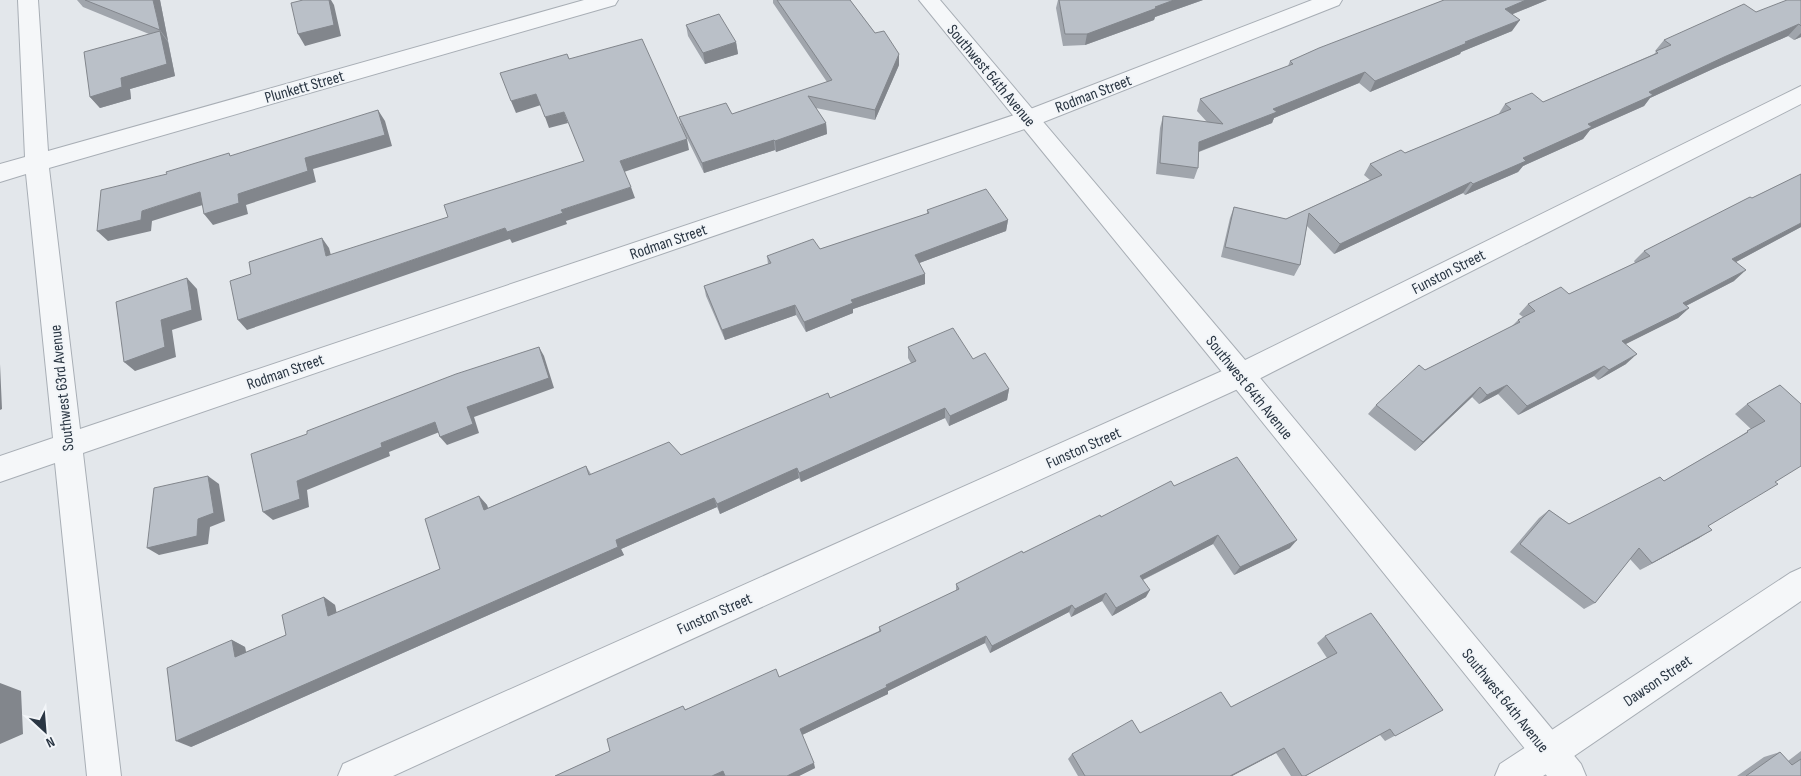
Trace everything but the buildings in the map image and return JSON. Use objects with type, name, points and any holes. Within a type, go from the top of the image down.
[{"type":"street","name":"Southwest 63rd Avenue","points":[[28,0],[37,162],[104,776]]},
{"type":"street","name":"Plunkett Street","points":[[0,173],[608,0]]},
{"type":"street","name":"Southwest 64th Avenue","points":[[929,0],[1241,375],[1559,765]]},
{"type":"street","name":"Rodman Street","points":[[0,469],[1028,119],[1332,0]]},
{"type":"street","name":"Funston Street","points":[[354,776],[1241,375],[1801,94]]},
{"type":"street","name":"Dawson Street","points":[[1512,776],[1559,765],[1801,583]]}]
